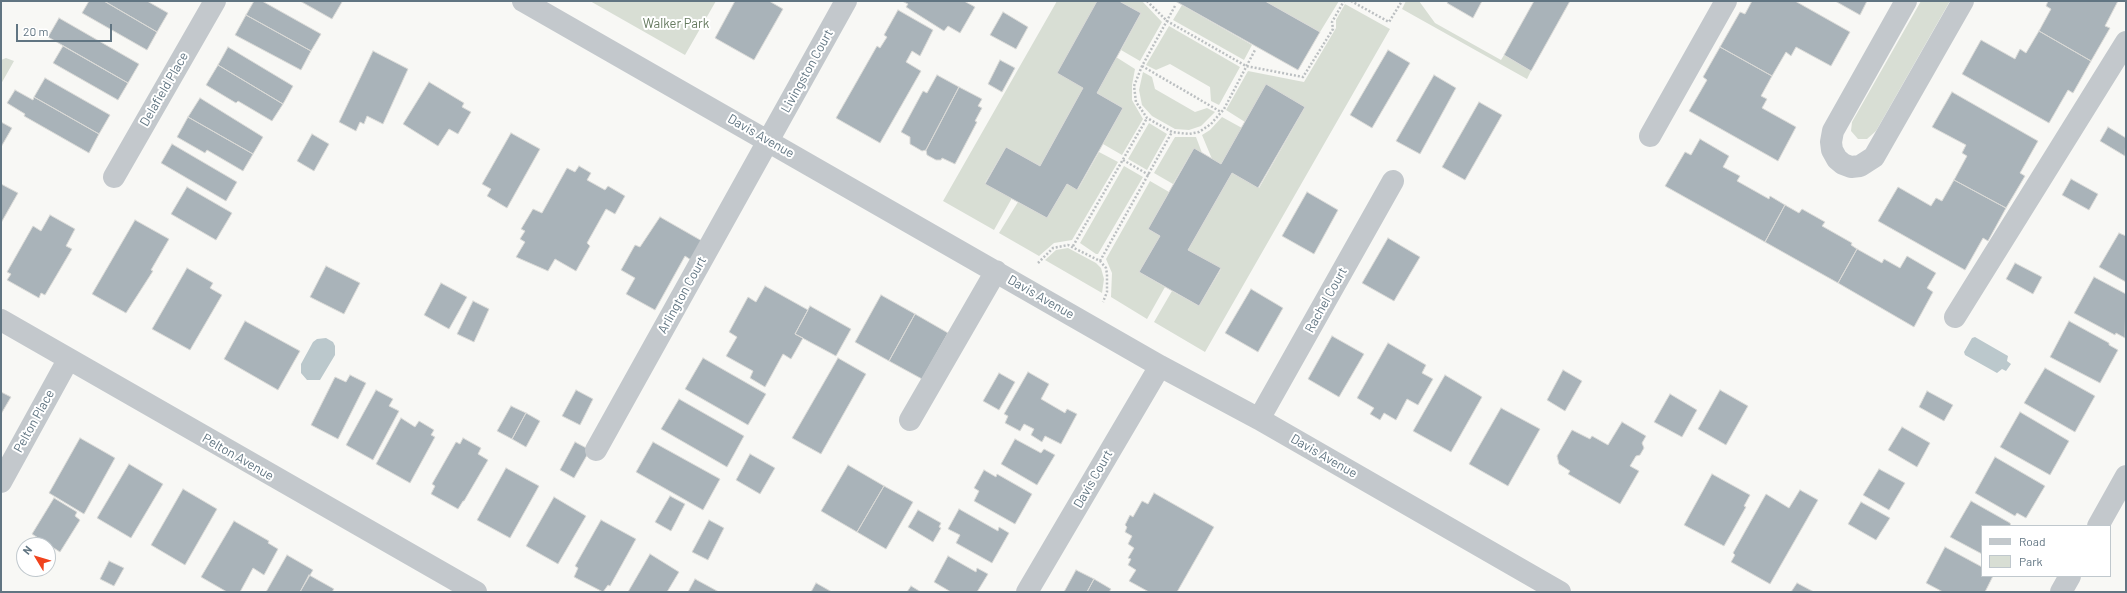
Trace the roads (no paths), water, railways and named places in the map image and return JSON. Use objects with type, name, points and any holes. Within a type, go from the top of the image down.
[{"type":"street","name":"Delafield Place","points":[[114,176],[214,1]]},
{"type":"street","name":"Davis Avenue","points":[[523,1],[769,140],[1160,366],[1259,419],[1560,592]]},
{"type":"street","name":"Livingston Court","points":[[769,140],[846,1]]},
{"type":"street","points":[[1650,136],[1726,1]]},
{"type":"street","points":[[1906,1],[1832,131],[1832,150],[1836,159],[1851,167],[1860,166],[1874,157],[1963,1]]},
{"type":"street","points":[[1955,317],[2126,42]]},
{"type":"street","name":"Arlington Court","points":[[596,450],[769,140]]},
{"type":"street","name":"Rachel Court","points":[[1259,419],[1393,181]]},
{"type":"street","points":[[910,420],[996,271]]},
{"type":"street","name":"Pelton Avenue","points":[[1,320],[68,360],[476,592]]},
{"type":"street","name":"Pelton Place","points":[[1,482],[68,360]]},
{"type":"street","name":"Davis Court","points":[[1027,592],[1160,366]]},
{"type":"street","points":[[2099,525],[2126,476]]},
{"type":"street","points":[[2061,592],[2069,577]]},
{"type":"park label","name":"Walker Park","points":[[676,24]]}]
